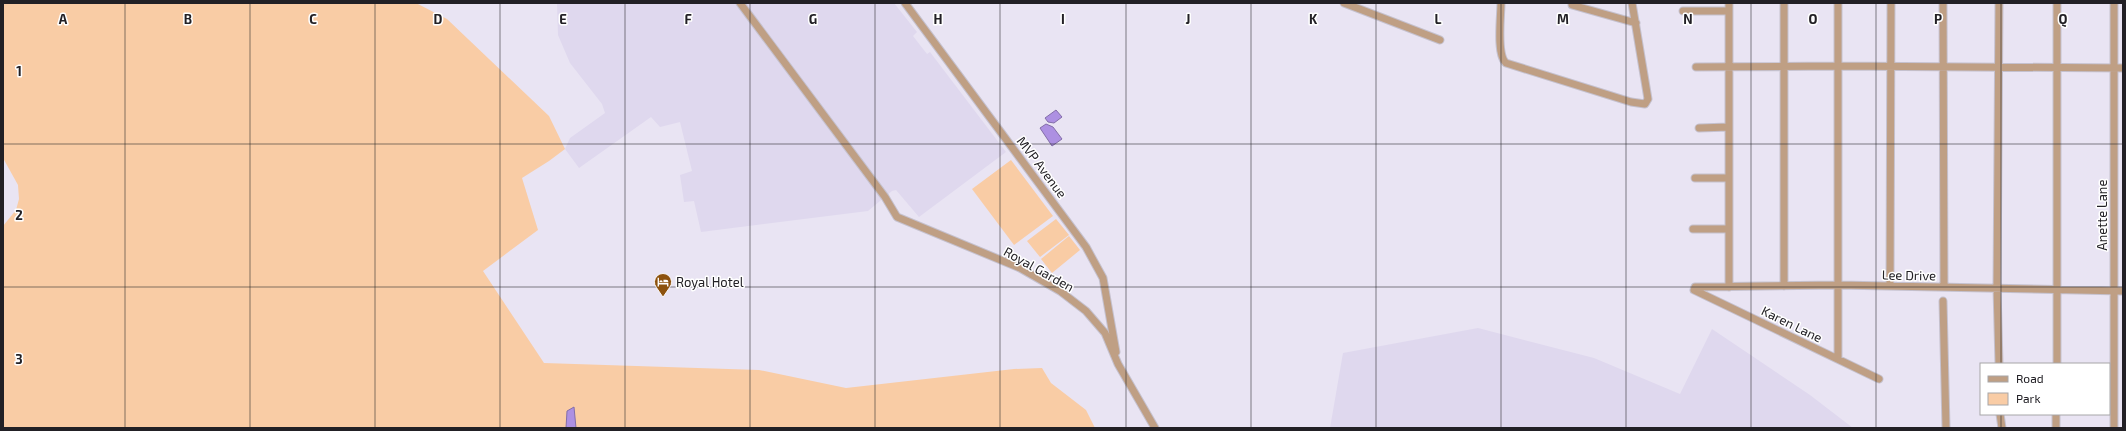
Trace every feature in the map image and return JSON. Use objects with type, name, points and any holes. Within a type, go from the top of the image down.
[{"type":"street","name":"Royal Garden","points":[[740,3],[885,197],[897,217],[1020,268],[1060,291],[1086,311],[1105,333],[1118,364],[1155,428]]},
{"type":"street","name":"MVP Avenue","points":[[905,3],[1086,247],[1103,278],[1118,364]]},
{"type":"street","points":[[1344,3],[1440,40]]},
{"type":"street","points":[[1501,3],[1500,51],[1502,59],[1506,63],[1632,102],[1645,104],[1648,99],[1632,3]]},
{"type":"street","points":[[1572,3],[1572,5],[1636,23]]},
{"type":"street","points":[[1729,3],[1729,287]]},
{"type":"street","points":[[1784,3],[1784,286]]},
{"type":"street","points":[[1838,3],[1838,359]]},
{"type":"street","points":[[1890,286],[1891,3]]},
{"type":"street","points":[[1943,3],[1944,287]]},
{"type":"street","points":[[1999,3],[1997,288],[1999,363]]},
{"type":"street","points":[[2056,363],[2057,3]]},
{"type":"street","name":"Anette Lane","points":[[2114,3],[2114,428]]},
{"type":"street","points":[[1683,11],[1729,11]]},
{"type":"street","points":[[1696,67],[1891,66],[2123,68]]},
{"type":"street","points":[[1699,128],[1729,127]]},
{"type":"street","points":[[1695,178],[1729,178]]},
{"type":"street","points":[[1694,229],[1729,229]]},
{"type":"street","name":"Lee Drive","points":[[1694,289],[1839,285],[2123,291]]},
{"type":"street","name":"Karen Lane","points":[[1694,289],[1879,379]]},
{"type":"street","points":[[1943,301],[1946,428]]},
{"type":"street","points":[[2000,415],[2002,428]]},
{"type":"street","points":[[2056,415],[2056,428]]},
{"type":"shaded area","points":[[557,3],[894,3],[917,32],[913,36],[927,54],[930,52],[1006,152],[919,217],[896,190],[892,191],[868,211],[701,232],[694,201],[684,202],[680,175],[692,171],[680,122],[660,127],[651,117],[579,168],[565,149],[570,138],[605,113],[602,104],[570,63],[558,35]]},
{"type":"shaded area","points":[[1056,110],[1062,117],[1054,123],[1048,122],[1045,118]]},
{"type":"shaded area","points":[[1046,124],[1053,127],[1062,139],[1052,146],[1040,128]]},
{"type":"shaded area","points":[[1478,328],[1594,358],[1680,394],[1712,329],[1810,395],[1853,428],[1330,428],[1343,353]]},
{"type":"shaded area","points":[[574,407],[576,428],[566,428],[567,411]]},
{"type":"green space","points":[[3,3],[416,3],[447,19],[549,116],[565,149],[522,178],[538,230],[483,271],[544,363],[759,370],[846,388],[1014,369],[1042,368],[1051,383],[1086,410],[1095,428],[3,428],[3,226],[16,210],[19,199],[18,185],[3,158]]},
{"type":"green space","points":[[1011,160],[1053,216],[1014,245],[972,189]]},
{"type":"green space","points":[[1056,219],[1069,235],[1040,257],[1027,241]]},
{"type":"green space","points":[[1069,236],[1080,250],[1052,273],[1041,259]]},
{"type":"place","name":"Royal Hotel","points":[[663,297]]}]
